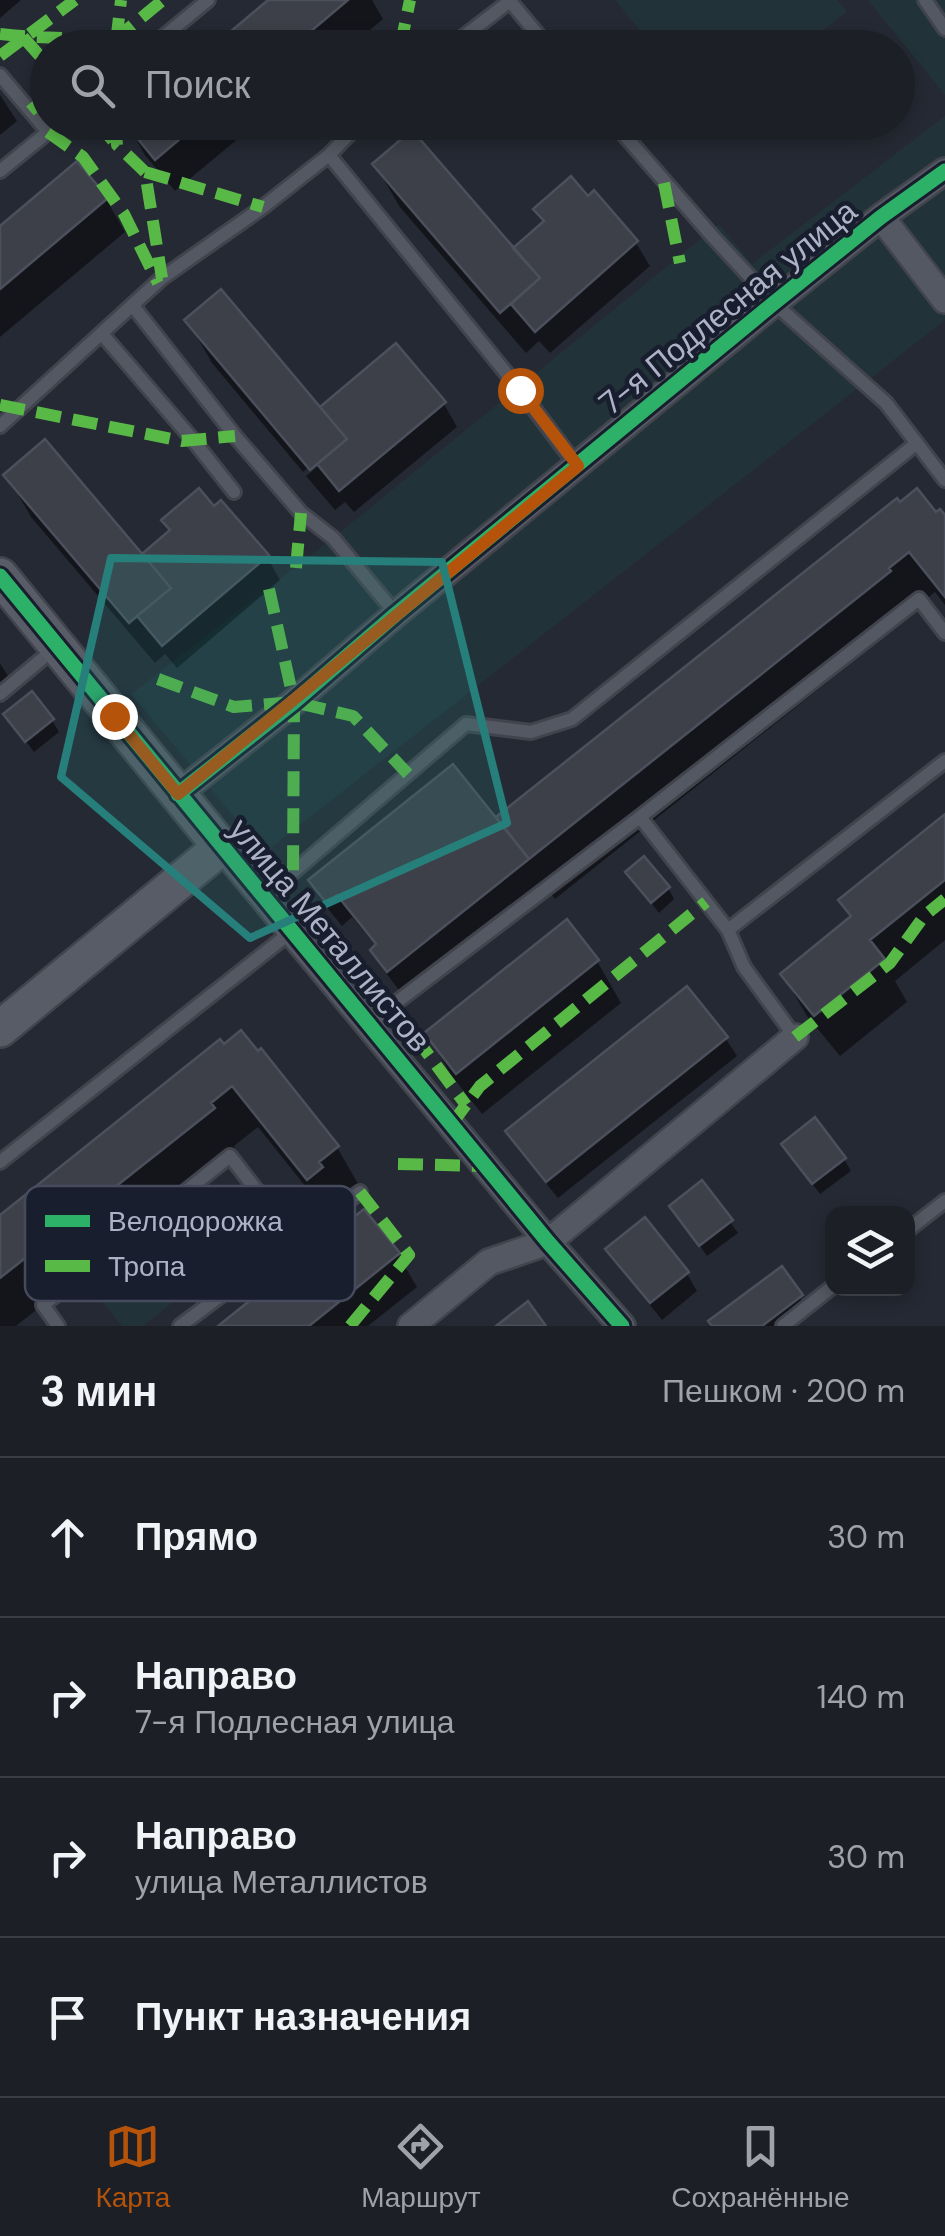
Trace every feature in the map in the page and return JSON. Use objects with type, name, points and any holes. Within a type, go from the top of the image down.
[{"type":"street","name":"7-я Подлесная улица","points":[[178,794],[774,303],[945,170]]},
{"type":"street","points":[[880,217],[945,300]]},
{"type":"street","name":"улица Металлистов","points":[[0,576],[548,1242],[622,1326]]},
{"type":"street","points":[[0,1029],[221,847]]},
{"type":"street","points":[[411,1326],[489,1262],[548,1242],[794,1037]]},
{"type":"lane","points":[[172,30],[208,0]]},
{"type":"lane","points":[[472,30],[509,0],[534,30]]},
{"type":"lane","points":[[925,0],[945,28]]},
{"type":"lane","points":[[0,75],[30,104]]},
{"type":"lane","points":[[0,171],[37,140]]},
{"type":"lane","points":[[0,426],[162,278],[263,207],[343,140]]},
{"type":"lane","points":[[628,140],[774,303],[886,403],[945,480]]},
{"type":"lane","points":[[328,155],[578,466]]},
{"type":"lane","points":[[133,306],[300,513],[334,538],[396,614]]},
{"type":"lane","points":[[102,334],[234,492]]},
{"type":"lane","points":[[263,898],[466,724],[531,732],[572,719],[917,443]]},
{"type":"lane","points":[[368,1024],[919,599],[945,633]]},
{"type":"lane","points":[[0,694],[57,646]]},
{"type":"lane","points":[[728,930],[945,762]]},
{"type":"lane","points":[[640,817],[728,930],[744,966],[794,1037]]},
{"type":"lane","points":[[0,1162],[292,932]]},
{"type":"lane","points":[[193,1186],[230,1156],[254,1186]]},
{"type":"lane","points":[[355,1196],[360,1192]]},
{"type":"lane","points":[[915,1225],[945,1201]]},
{"type":"lane","points":[[783,1326],[825,1293]]},
{"type":"lane","points":[[49,1301],[43,1306],[58,1326]]},
{"type":"lane","points":[[180,1326],[214,1301]]},
{"type":"highlighted area","points":[[111,558],[442,562],[507,823],[250,938],[61,777]]},
{"type":"shaded area","points":[[615,0],[837,0],[847,11],[823,30],[639,30]]},
{"type":"shaded area","points":[[868,0],[945,0],[945,95],[915,58],[915,30],[892,30]]},
{"type":"shaded area","points":[[945,116],[945,320],[264,853],[131,694],[333,538],[719,224],[752,264]]},
{"type":"shaded area","points":[[102,1301],[174,1301],[143,1326],[122,1326]]},
{"type":"building","points":[[268,0],[348,0],[312,30],[232,30]]},
{"type":"building","points":[[139,140],[179,140],[155,160]]},
{"type":"building","points":[[400,140],[421,140],[540,278],[500,313],[372,164]]},
{"type":"building","points":[[77,161],[108,198],[0,289],[0,226]]},
{"type":"building","points":[[571,176],[588,196],[594,190],[638,241],[535,332],[511,304],[540,278],[513,248],[544,221],[533,209]]},
{"type":"building","points":[[221,289],[347,439],[310,470],[184,320]]},
{"type":"building","points":[[396,343],[446,402],[339,491],[317,464],[347,439],[320,407]]},
{"type":"building","points":[[45,439],[171,588],[129,623],[3,475]]},
{"type":"building","points":[[199,488],[214,506],[221,500],[269,555],[162,646],[137,616],[171,588],[142,554],[170,530],[161,520]]},
{"type":"building","points":[[917,488],[936,512],[940,509],[945,515],[945,597],[909,552],[889,568],[891,571],[529,859],[496,817],[897,498],[900,502]]},
{"type":"building","points":[[32,691],[54,719],[25,742],[3,714]]},
{"type":"building","points":[[453,764],[529,859],[387,972],[370,950],[376,944],[337,895],[327,904],[308,880]]},
{"type":"building","points":[[945,814],[945,880],[870,940],[885,959],[814,1016],[780,974],[851,916],[838,900]]},
{"type":"building","points":[[644,856],[670,887],[651,903],[625,872]]},
{"type":"building","points":[[567,919],[599,960],[456,1074],[424,1033]]},
{"type":"building","points":[[687,986],[728,1037],[546,1182],[505,1131]]},
{"type":"building","points":[[241,1030],[258,1051],[261,1048],[339,1146],[319,1162],[323,1167],[307,1180],[232,1086],[211,1103],[215,1108],[116,1186],[36,1186],[220,1039],[224,1044]]},
{"type":"building","points":[[815,1117],[846,1158],[812,1184],[781,1144]]},
{"type":"building","points":[[702,1180],[733,1220],[699,1246],[669,1206]]},
{"type":"building","points":[[25,1195],[25,1258],[0,1278],[0,1215]]},
{"type":"building","points":[[364,1209],[400,1253],[355,1289],[355,1216]]},
{"type":"building","points":[[645,1217],[689,1272],[650,1303],[605,1249]]},
{"type":"building","points":[[782,1266],[803,1295],[762,1326],[712,1326],[708,1321]]},
{"type":"building","points":[[249,1301],[340,1301],[309,1326],[218,1326]]},
{"type":"building","points":[[528,1301],[546,1326],[496,1326]]},
{"type":"marked path","points":[[35,30],[75,0]]},
{"type":"marked path","points":[[118,30],[121,0]]},
{"type":"marked path","points":[[126,30],[163,0]]},
{"type":"marked path","points":[[404,30],[410,0]]},
{"type":"marked path","points":[[0,34],[30,36]]},
{"type":"marked path","points":[[0,56],[30,34]]},
{"type":"marked path","points":[[23,37],[30,45]]},
{"type":"marked path","points":[[59,140],[83,157],[124,214],[158,283]]},
{"type":"marked path","points":[[112,140],[117,145]]},
{"type":"marked path","points":[[117,140],[145,172],[162,278]]},
{"type":"marked path","points":[[145,172],[263,207]]},
{"type":"marked path","points":[[664,183],[680,263]]},
{"type":"marked path","points":[[0,405],[182,441],[235,436]]},
{"type":"marked path","points":[[296,568],[301,513]]},
{"type":"marked path","points":[[269,589],[294,702],[293,872]]},
{"type":"marked path","points":[[158,679],[234,707],[294,702],[353,716],[408,774]]},
{"type":"marked path","points":[[795,1037],[890,963],[924,916],[945,899]]},
{"type":"marked path","points":[[451,1125],[480,1086],[706,902]]},
{"type":"marked path","points":[[392,1006],[466,1105]]},
{"type":"marked path","points":[[398,1164],[485,1166]]},
{"type":"marked path","points":[[350,1326],[409,1255],[360,1192]]},
{"type":"cycle path","points":[[178,794],[774,303],[945,171]]},
{"type":"cycle path","points":[[0,576],[548,1242],[622,1326]]},
{"type":"route","points":[[114,716],[178,794],[294,702],[578,466],[520,390]]}]
